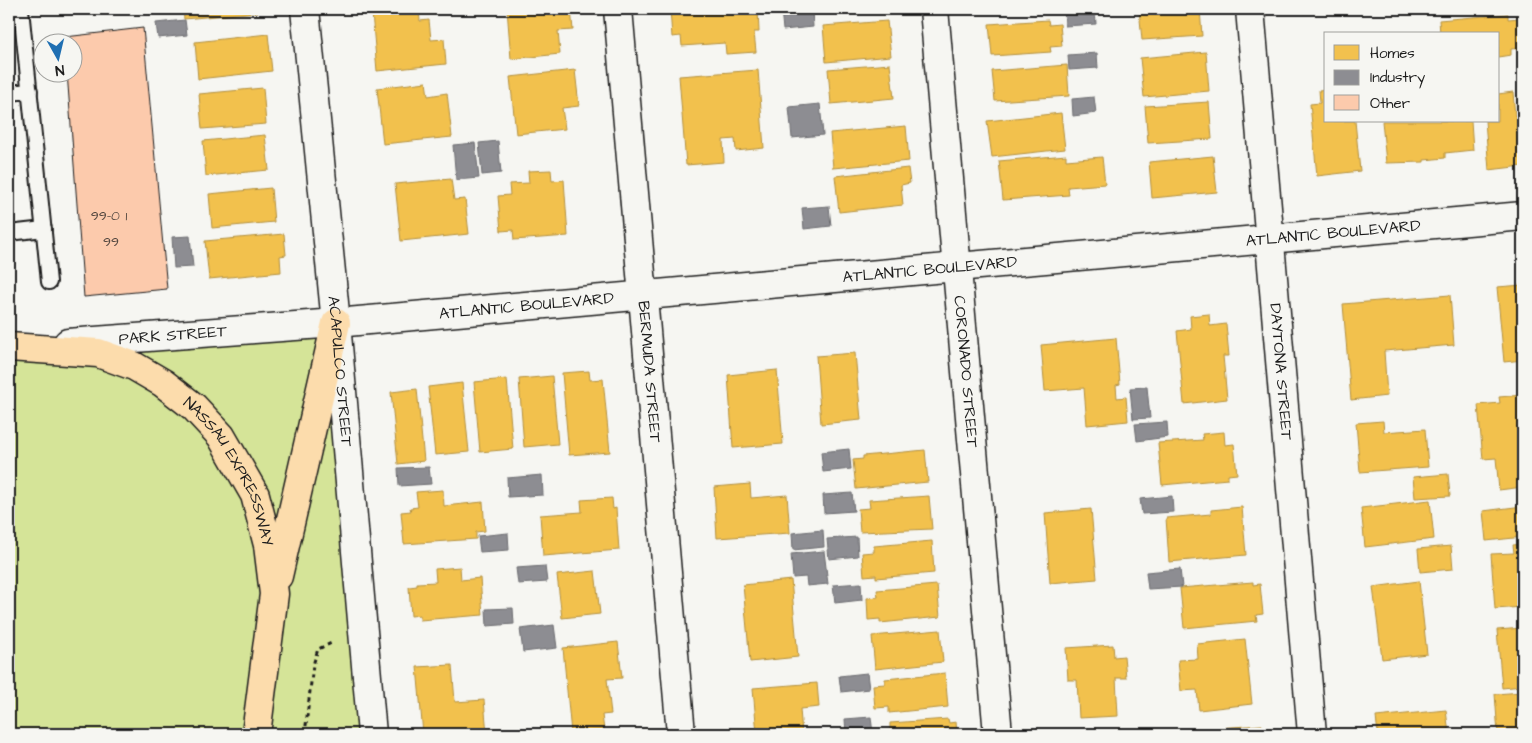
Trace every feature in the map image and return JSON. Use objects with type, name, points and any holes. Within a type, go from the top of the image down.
[{"type":"highway","points":[[274,594],[336,323]]},
{"type":"highway","name":"NASSAU EXPRESSWAY","points":[[9,347],[98,353],[141,370],[163,383],[194,407],[221,436],[254,496],[268,545],[274,594],[256,734]]},
{"type":"street","name":"ACAPULCO STREET","points":[[305,9],[336,323],[372,734]]},
{"type":"street","name":"BERMUDA STREET","points":[[618,9],[681,734]]},
{"type":"street","name":"CORONADO STREET","points":[[934,9],[998,734]]},
{"type":"street","name":"DAYTONA STREET","points":[[1250,9],[1312,734]]},
{"type":"street","name":"ATLANTIC BOULEVARD","points":[[336,323],[1523,216]]},
{"type":"street","name":"PARK STREET","points":[[9,347],[336,323]]},
{"type":"lane","points":[[21,9],[49,282]]},
{"type":"lane","points":[[9,93],[30,90]]},
{"type":"lane","points":[[9,233],[44,229]]},
{"type":"path","points":[[305,734],[313,665],[318,649],[330,643],[364,638]]},
{"type":"green space","points":[[336,323],[372,734],[9,734],[9,348]]},
{"type":"building: Homes","points":[[183,9],[258,9],[258,12],[184,19]]},
{"type":"building: Homes","points":[[419,9],[420,21],[429,20],[431,40],[444,39],[446,64],[377,71],[372,13]]},
{"type":"building: Homes","points":[[507,9],[571,9],[573,30],[558,31],[560,54],[511,59]]},
{"type":"building: Homes","points":[[670,9],[758,9],[759,32],[754,32],[756,52],[726,54],[725,43],[682,46],[681,36],[672,37]]},
{"type":"building: Homes","points":[[986,9],[1026,9],[987,12]]},
{"type":"building: Homes","points":[[1139,9],[1200,9],[1202,36],[1142,40]]},
{"type":"building: Homes","points":[[1303,9],[1343,9],[1303,13]]},
{"type":"building: Homes","points":[[1508,14],[1508,19],[1520,18],[1523,48],[1511,49],[1511,55],[1500,57],[1500,32],[1440,32],[1439,20]]},
{"type":"building: Homes","points":[[1048,20],[1049,25],[1060,24],[1062,46],[1050,47],[1051,52],[992,56],[989,24]]},
{"type":"building: Homes","points":[[887,21],[891,56],[826,62],[823,26]]},
{"type":"building: Homes","points":[[268,34],[272,71],[198,79],[195,42]]},
{"type":"building: Homes","points":[[1206,52],[1209,91],[1144,97],[1140,58]]},
{"type":"building: Homes","points":[[890,64],[894,98],[831,104],[828,69]]},
{"type":"building: Homes","points":[[1067,65],[1069,96],[995,101],[992,71]]},
{"type":"building: Homes","points":[[575,70],[579,106],[562,108],[565,129],[516,134],[510,77]]},
{"type":"building: Homes","points":[[758,70],[764,148],[736,151],[735,139],[723,140],[724,162],[686,165],[679,76]]},
{"type":"building: Homes","points":[[426,82],[428,96],[447,93],[452,137],[383,144],[377,88]]},
{"type":"building: Homes","points":[[263,88],[266,124],[202,129],[199,94]]},
{"type":"building: Homes","points":[[1324,89],[1324,122],[1355,122],[1360,171],[1317,176],[1310,104],[1320,103],[1319,90]]},
{"type":"building: Homes","points":[[1513,92],[1515,116],[1523,115],[1523,166],[1489,170],[1485,122],[1500,122],[1500,94]]},
{"type":"building: Homes","points":[[1209,102],[1212,139],[1148,143],[1145,106]]},
{"type":"building: Homes","points":[[1061,113],[1065,149],[992,157],[987,121]]},
{"type":"building: Homes","points":[[1382,122],[1471,122],[1473,150],[1445,153],[1445,158],[1424,160],[1424,162],[1386,163]]},
{"type":"building: Homes","points":[[906,126],[909,161],[833,168],[830,133]]},
{"type":"building: Homes","points":[[265,135],[269,170],[206,176],[203,141]]},
{"type":"building: Homes","points":[[1066,155],[1066,160],[1102,157],[1105,184],[1068,187],[1069,195],[1003,200],[999,161]]},
{"type":"building: Homes","points":[[1213,156],[1217,192],[1152,198],[1149,162]]},
{"type":"building: Homes","points":[[908,168],[910,183],[901,185],[903,205],[839,212],[835,176]]},
{"type":"building: Homes","points":[[551,170],[552,181],[564,180],[568,236],[514,240],[513,230],[501,231],[498,196],[510,195],[509,184],[529,183],[528,171]]},
{"type":"building: Homes","points":[[451,179],[454,200],[465,199],[469,234],[401,241],[395,184]]},
{"type":"building: Homes","points":[[271,188],[274,222],[212,228],[209,194]]},
{"type":"building: Homes","points":[[284,234],[286,255],[280,256],[281,272],[209,279],[205,241]]},
{"type":"building: Homes","points":[[1523,285],[1523,360],[1504,362],[1497,287]]},
{"type":"building: Homes","points":[[1450,295],[1454,345],[1384,351],[1387,396],[1351,400],[1343,304]]},
{"type":"building: Homes","points":[[1209,314],[1210,326],[1226,324],[1229,356],[1223,356],[1227,399],[1184,404],[1177,331],[1191,329],[1190,316]]},
{"type":"building: Homes","points":[[1116,338],[1120,384],[1116,385],[1117,398],[1126,397],[1128,421],[1087,425],[1084,388],[1045,391],[1041,345]]},
{"type":"building: Homes","points":[[855,353],[861,420],[821,424],[816,356]]},
{"type":"building: Homes","points":[[777,370],[783,444],[733,448],[728,375]]},
{"type":"building: Homes","points":[[589,371],[590,380],[603,379],[610,452],[569,455],[562,373]]},
{"type":"building: Homes","points":[[552,376],[558,444],[524,447],[519,379]]},
{"type":"building: Homes","points":[[507,379],[513,449],[480,452],[474,382]]},
{"type":"building: Homes","points":[[462,383],[469,452],[435,455],[428,387]]},
{"type":"building: Homes","points":[[417,389],[424,461],[398,464],[391,392]]},
{"type":"building: Homes","points":[[1523,395],[1523,487],[1499,490],[1496,458],[1483,459],[1478,405],[1500,403],[1499,397]]},
{"type":"building: Homes","points":[[1383,421],[1384,432],[1425,429],[1428,467],[1360,472],[1356,423]]},
{"type":"building: Homes","points":[[1224,432],[1225,445],[1234,444],[1237,474],[1228,475],[1228,479],[1162,485],[1158,443],[1203,440],[1202,434]]},
{"type":"building: Homes","points":[[925,450],[928,482],[856,489],[853,460],[863,459],[863,456]]},
{"type":"building: Homes","points":[[1448,474],[1450,496],[1415,498],[1413,477]]},
{"type":"building: Homes","points":[[750,484],[751,498],[787,495],[790,533],[717,538],[714,487]]},
{"type":"building: Homes","points":[[443,490],[444,506],[483,502],[485,531],[476,532],[476,539],[404,544],[401,512],[411,511],[410,508],[418,507],[416,492]]},
{"type":"building: Homes","points":[[929,496],[932,529],[860,532],[858,509],[870,508],[869,500]]},
{"type":"building: Homes","points":[[612,498],[613,509],[616,508],[619,550],[543,556],[540,515],[582,512],[581,500]]},
{"type":"building: Homes","points":[[1430,500],[1434,539],[1365,547],[1361,508]]},
{"type":"building: Homes","points":[[1523,506],[1523,537],[1486,541],[1483,511]]},
{"type":"building: Homes","points":[[1242,507],[1246,555],[1169,562],[1166,518],[1211,514],[1211,510]]},
{"type":"building: Homes","points":[[1091,509],[1097,579],[1050,583],[1045,513]]},
{"type":"building: Homes","points":[[932,541],[934,573],[876,578],[876,575],[864,576],[862,553],[874,552],[874,546]]},
{"type":"building: Homes","points":[[1523,544],[1523,607],[1495,609],[1491,554],[1514,553],[1513,545]]},
{"type":"building: Homes","points":[[1451,546],[1453,569],[1420,572],[1418,549]]},
{"type":"building: Homes","points":[[460,567],[461,580],[480,578],[483,615],[420,620],[420,615],[411,616],[409,587],[417,586],[417,583],[436,582],[435,569]]},
{"type":"building: Homes","points":[[595,571],[600,614],[562,618],[557,575]]},
{"type":"building: Homes","points":[[791,580],[798,657],[750,662],[743,585]]},
{"type":"building: Homes","points":[[1419,581],[1427,654],[1382,659],[1373,587]]},
{"type":"building: Homes","points":[[1253,582],[1253,585],[1260,584],[1263,614],[1256,615],[1257,621],[1184,628],[1180,588]]},
{"type":"building: Homes","points":[[937,585],[940,617],[880,623],[880,619],[868,620],[867,598],[878,597],[877,590]]},
{"type":"building: Homes","points":[[1523,628],[1523,686],[1502,688],[1497,630]]},
{"type":"building: Homes","points":[[940,630],[943,662],[875,669],[872,636]]},
{"type":"building: Homes","points":[[1245,639],[1252,704],[1199,710],[1197,690],[1181,691],[1178,660],[1198,659],[1197,644]]},
{"type":"building: Homes","points":[[618,642],[622,678],[607,679],[611,714],[602,715],[604,730],[571,733],[563,648]]},
{"type":"building: Homes","points":[[1113,645],[1114,657],[1124,656],[1126,678],[1116,678],[1118,716],[1079,718],[1077,680],[1068,680],[1066,648]]},
{"type":"building: Homes","points":[[452,665],[455,702],[484,700],[487,734],[423,734],[417,667]]},
{"type":"building: Homes","points":[[945,673],[948,707],[889,713],[889,707],[875,708],[873,685],[885,684],[885,679]]},
{"type":"building: Homes","points":[[817,683],[819,707],[800,709],[802,734],[757,734],[753,688]]},
{"type":"building: Homes","points":[[1523,692],[1523,733],[1498,734],[1495,694]]},
{"type":"building: Homes","points":[[1446,710],[1449,734],[1378,734],[1376,717]]},
{"type":"building: Homes","points":[[948,719],[949,723],[956,722],[957,734],[878,734],[878,732],[890,731],[890,723]]},
{"type":"building: Homes","points":[[1262,725],[1263,734],[1218,734],[1218,728]]},
{"type":"building: Industry","points":[[781,9],[812,9],[813,27],[783,30]]},
{"type":"building: Industry","points":[[1064,9],[1095,9],[1096,24],[1065,26]]},
{"type":"building: Industry","points":[[185,20],[187,35],[158,38],[156,23]]},
{"type":"building: Industry","points":[[1097,53],[1098,68],[1069,70],[1068,55]]},
{"type":"building: Industry","points":[[1094,97],[1096,113],[1073,116],[1072,99]]},
{"type":"building: Industry","points":[[820,104],[823,135],[792,138],[789,107]]},
{"type":"building: Industry","points":[[498,141],[501,173],[482,175],[479,143]]},
{"type":"building: Industry","points":[[475,143],[479,178],[456,180],[453,145]]},
{"type":"building: Industry","points":[[829,206],[831,226],[804,229],[802,208]]},
{"type":"building: Industry","points":[[190,236],[193,267],[174,268],[172,237]]},
{"type":"building: Industry","points":[[1147,387],[1150,418],[1133,419],[1130,388]]},
{"type":"building: Industry","points":[[1167,422],[1168,437],[1137,441],[1135,424]]},
{"type":"building: Industry","points":[[849,449],[851,469],[823,472],[821,452]]},
{"type":"building: Industry","points":[[429,467],[431,484],[399,486],[398,468]]},
{"type":"building: Industry","points":[[542,475],[543,495],[508,497],[507,478]]},
{"type":"building: Industry","points":[[852,493],[854,511],[824,513],[823,495]]},
{"type":"building: Industry","points":[[1172,496],[1173,512],[1142,514],[1140,499]]},
{"type":"building: Industry","points":[[823,530],[824,547],[793,550],[792,533]]},
{"type":"building: Industry","points":[[508,533],[509,550],[480,552],[478,536]]},
{"type":"building: Industry","points":[[857,537],[858,556],[829,559],[827,539]]},
{"type":"building: Industry","points":[[824,551],[828,584],[807,586],[806,577],[793,578],[791,554]]},
{"type":"building: Industry","points":[[545,566],[547,582],[518,584],[516,568]]},
{"type":"building: Industry","points":[[1180,569],[1182,587],[1148,589],[1146,572]]},
{"type":"building: Industry","points":[[861,583],[862,600],[835,603],[833,585]]},
{"type":"building: Industry","points":[[513,608],[514,624],[487,626],[486,609]]},
{"type":"building: Industry","points":[[554,625],[557,648],[523,652],[520,629]]},
{"type":"building: Industry","points":[[867,673],[869,689],[841,692],[839,676]]},
{"type":"building: Industry","points":[[871,717],[873,734],[846,734],[845,719]]},
{"type":"building: Other","points":[[143,28],[167,289],[84,297],[68,82],[82,82],[82,35]]}]
